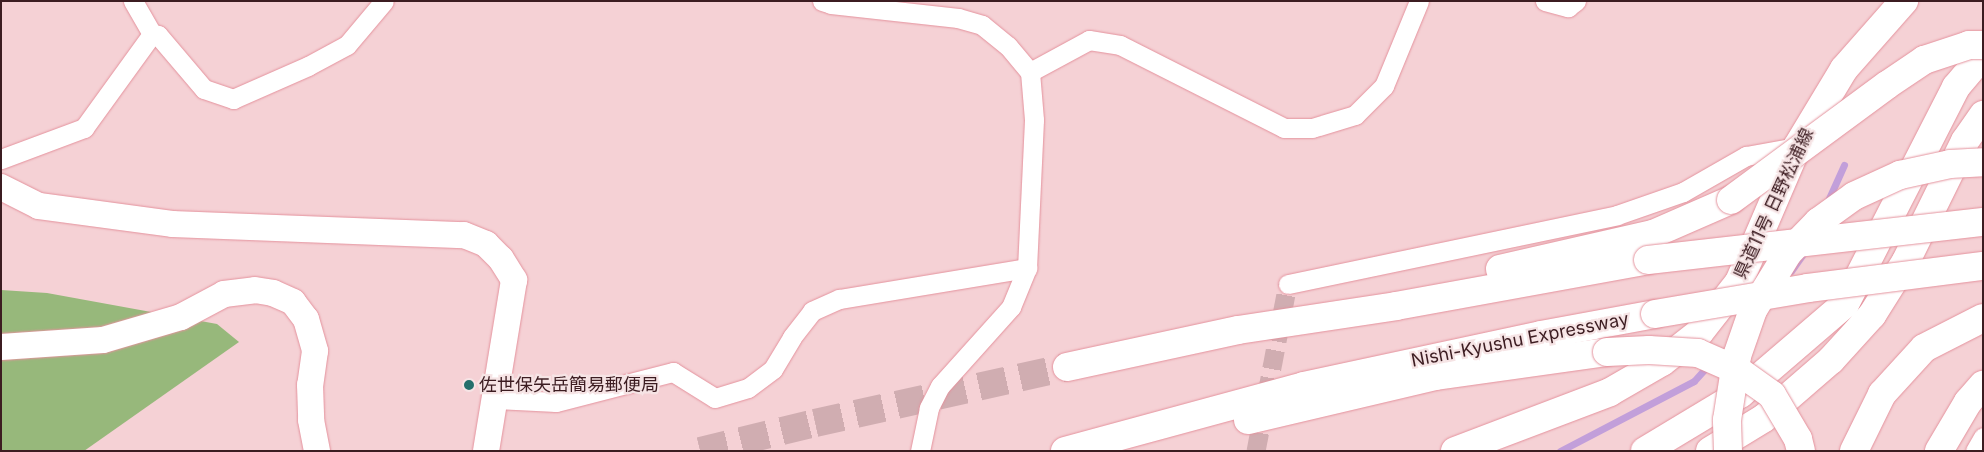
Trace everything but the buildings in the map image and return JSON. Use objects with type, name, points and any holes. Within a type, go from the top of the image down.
[{"type":"main road","name":"県道11号 日野松浦線","points":[[1455,451],[1610,392],[1662,362],[1699,333],[1739,282],[1797,147],[1844,70],[1904,1]]},
{"type":"main road","points":[[1067,367],[1238,330],[1653,234],[1731,200],[1924,60],[1969,45],[1983,45]]},
{"type":"main road","points":[[1645,451],[1740,394],[1845,304],[1956,86],[1983,55]]},
{"type":"main road","points":[[1710,451],[1764,418],[1830,360],[1872,315],[1906,260],[1965,141],[1983,115]]},
{"type":"main road","points":[[1728,451],[1728,420],[1737,356],[1753,310],[1788,253],[1818,222],[1854,196],[1900,175],[1950,164],[1983,162]]},
{"type":"main road","points":[[1238,330],[1396,306],[1648,260],[1983,222]]},
{"type":"main road","name":"Nishi-Kyushu Expressway","points":[[1065,451],[1304,386],[1541,335],[1822,286],[1983,266]]},
{"type":"main road","points":[[1854,451],[1882,394],[1924,348],[1983,318]]},
{"type":"main road","points":[[1065,451],[1195,433],[1436,376],[1607,352],[1649,350],[1698,353],[1737,370],[1772,394],[1798,439],[1800,451]]},
{"type":"main road","points":[[1939,451],[1968,402],[1983,384]]},
{"type":"street","points":[[133,1],[152,34]]},
{"type":"street","points":[[152,34],[158,35],[204,89],[233,99],[308,66],[347,45],[384,1]]},
{"type":"street","points":[[822,1],[831,4],[958,18],[982,25],[1008,46],[1030,72],[1034,120],[1027,268],[1010,307],[940,386],[929,408],[920,451]]},
{"type":"street","points":[[1030,72],[1089,40],[1120,45],[1284,128],[1312,128],[1355,115],[1384,86],[1419,1]]},
{"type":"street","points":[[1545,1],[1568,8],[1576,1]]},
{"type":"street","points":[[1,159],[84,128],[152,34]]},
{"type":"street","points":[[1288,284],[1617,215],[1684,192],[1746,156],[1797,147]]},
{"type":"street","points":[[1,188],[39,206],[172,224],[464,235],[486,244],[502,259],[514,280],[486,451]]},
{"type":"street","points":[[496,399],[556,402],[673,372],[714,398],[748,388],[773,369],[792,338],[812,311],[839,299],[1027,268]]},
{"type":"street","points":[[1,347],[103,340],[181,317],[224,294],[255,290],[273,293],[293,302],[306,319],[316,351],[310,385],[311,420],[317,451]]},
{"type":"street","points":[[1975,451],[1983,437]]},
{"type":"green space","points":[[1,290],[47,293],[217,324],[239,342],[84,451],[1,451]]},
{"type":"waterway","points":[[1826,205],[1844,165]]},
{"type":"waterway","points":[[1791,271],[1805,251]]},
{"type":"waterway","points":[[1560,451],[1694,381],[1710,363]]},
{"type":"tunnel","points":[[1256,451],[1288,284]]},
{"type":"tunnel","points":[[700,451],[815,423],[1067,367]]},
{"type":"place","name":"佐世保矢岳簡易郵便局","points":[[469,385]]}]
